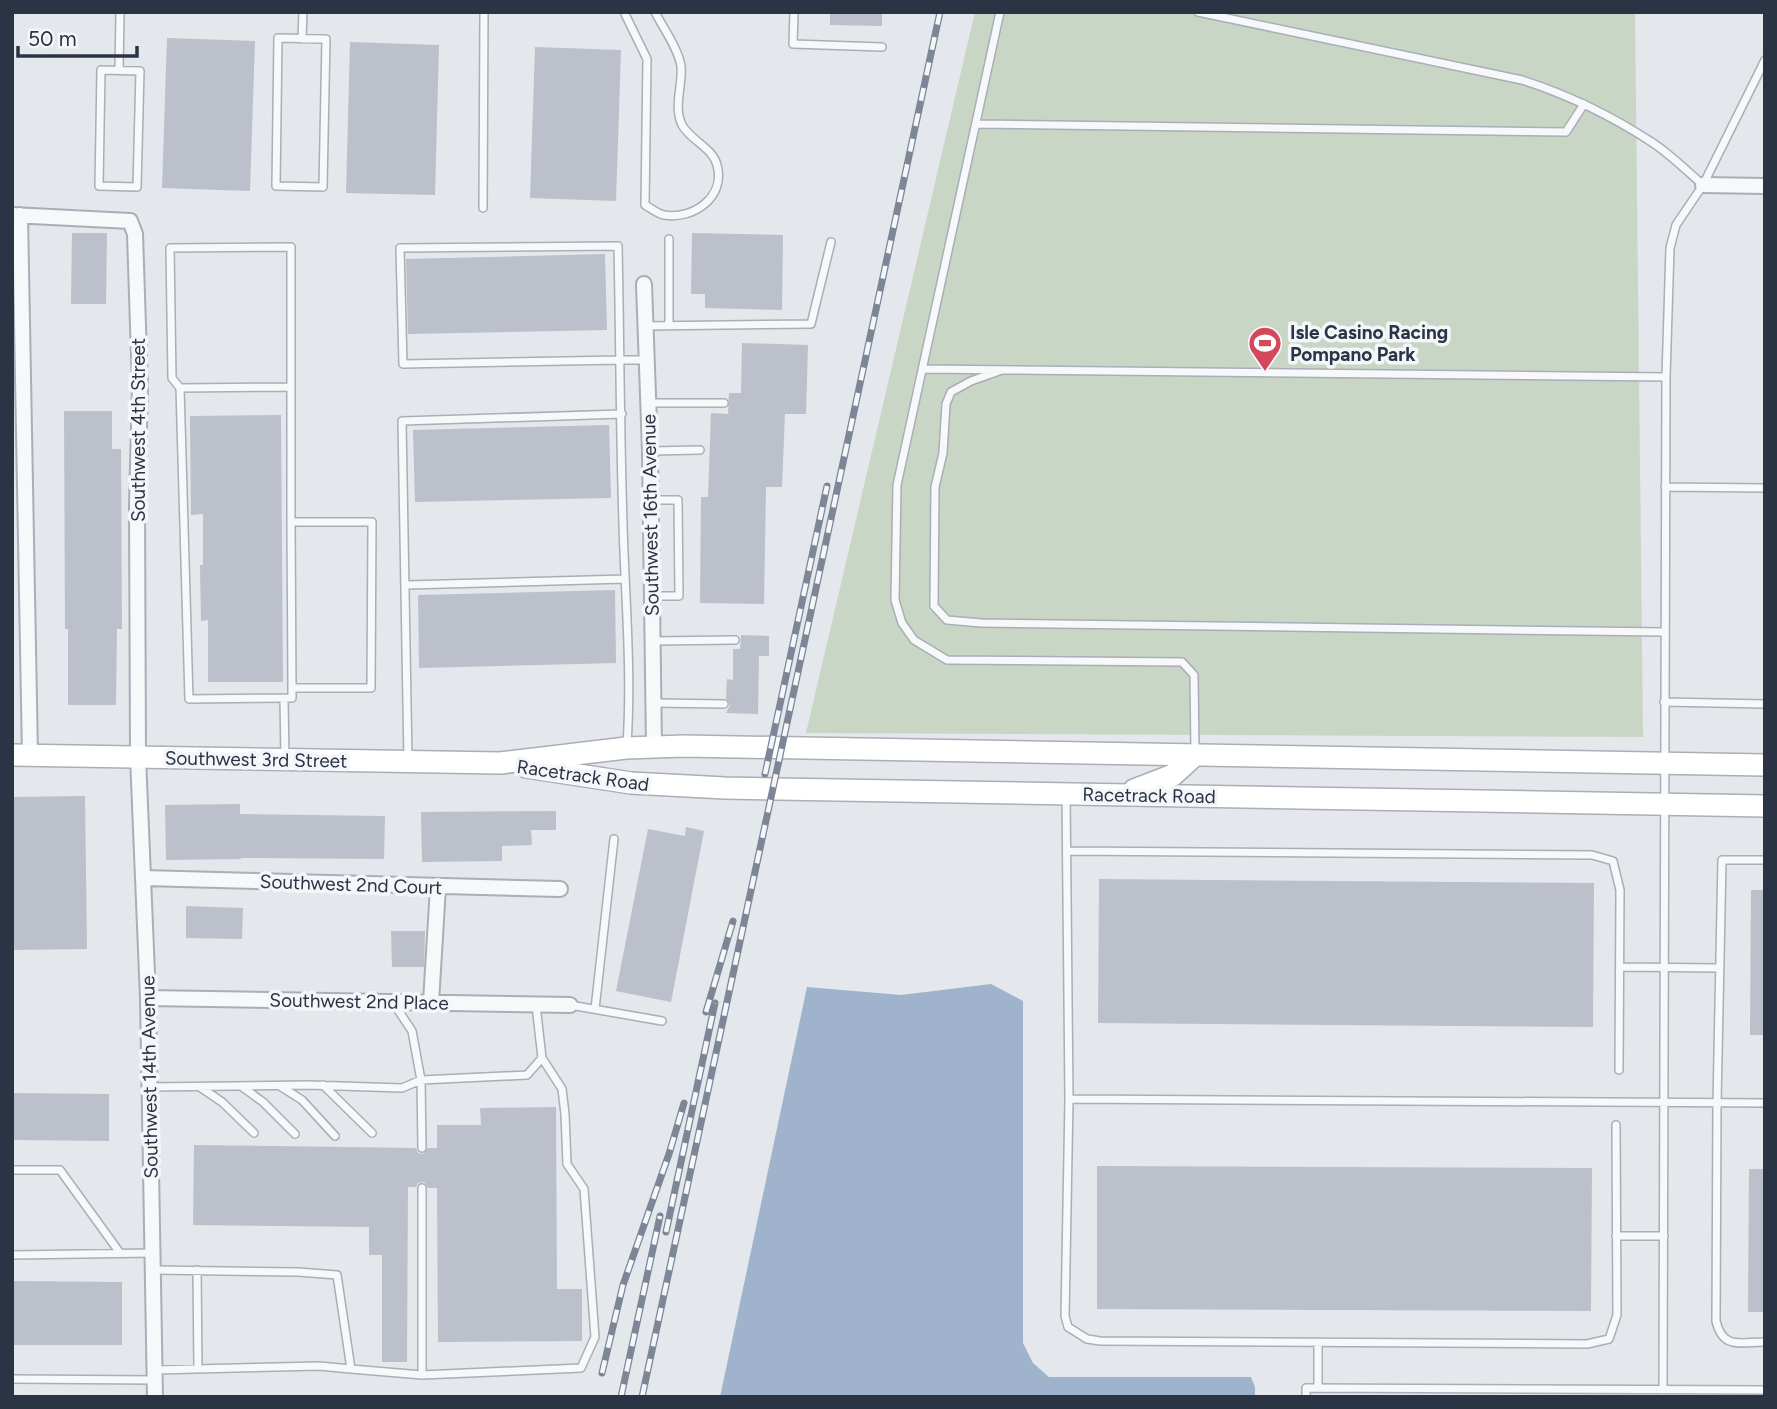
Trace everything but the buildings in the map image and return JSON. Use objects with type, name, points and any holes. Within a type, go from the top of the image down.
[{"type":"street","points":[[1703,185],[1765,186]]},
{"type":"street","points":[[16,215],[21,756]]},
{"type":"street","name":"Southwest 4th Street","points":[[16,215],[130,221],[135,234],[140,387],[137,505],[138,757]]},
{"type":"street","name":"Southwest 16th Avenue","points":[[644,284],[650,451],[654,747]]},
{"type":"street","name":"Racetrack Road","points":[[499,762],[654,747],[1765,765]]},
{"type":"street","points":[[1122,794],[1172,775],[1195,755]]},
{"type":"street","name":"Southwest 3rd Street","points":[[21,756],[499,762]]},
{"type":"street","name":"Southwest 14th Avenue","points":[[138,757],[148,998],[155,1397]]},
{"type":"street","name":"Racetrack Road","points":[[499,762],[662,786],[1765,806]]},
{"type":"street","name":"Southwest 2nd Court","points":[[143,878],[560,889]]},
{"type":"street","points":[[431,1002],[438,887]]},
{"type":"street","name":"Southwest 2nd Place","points":[[148,998],[570,1005]]},
{"type":"lane","points":[[120,12],[120,70]]},
{"type":"lane","points":[[302,39],[303,12]]},
{"type":"lane","points":[[483,208],[484,12]]},
{"type":"lane","points":[[624,12],[647,59],[645,205],[663,215],[685,215],[704,206],[714,193],[718,179],[717,164],[682,125],[678,106],[682,80],[680,61],[655,12]]},
{"type":"lane","points":[[794,12],[793,44],[882,47]]},
{"type":"lane","points":[[1000,12],[897,485],[895,600],[902,623],[914,640],[947,660],[1182,662],[1194,675],[1195,755]]},
{"type":"lane","points":[[1198,12],[1522,80],[1560,92],[1656,144],[1703,185]]},
{"type":"lane","points":[[278,38],[302,39],[327,39],[323,187],[276,186],[278,38]]},
{"type":"lane","points":[[1663,1390],[1665,487],[1670,248],[1676,225],[1703,185],[1765,60]]},
{"type":"lane","points":[[101,70],[120,70],[140,71],[137,187],[99,186],[101,70]]},
{"type":"lane","points":[[976,124],[1566,132],[1584,104]]},
{"type":"lane","points":[[669,239],[669,326]]},
{"type":"lane","points":[[645,326],[811,324],[831,242]]},
{"type":"lane","points":[[626,748],[629,709],[625,579],[621,360],[618,246],[400,248],[402,364],[621,360],[647,360]]},
{"type":"lane","points":[[291,247],[292,698],[189,699],[180,388],[172,378],[170,248],[291,247]]},
{"type":"lane","points":[[923,369],[1666,377]]},
{"type":"lane","points":[[1002,370],[971,381],[951,392],[946,404],[943,453],[935,487],[934,606],[947,620],[981,623],[1665,632]]},
{"type":"lane","points":[[180,388],[291,387]]},
{"type":"lane","points":[[648,403],[724,403]]},
{"type":"lane","points":[[408,761],[407,585],[402,421],[622,414]]},
{"type":"lane","points":[[650,451],[700,450]]},
{"type":"lane","points":[[1665,487],[1765,488]]},
{"type":"lane","points":[[650,500],[678,500],[679,596],[652,596]]},
{"type":"lane","points":[[291,522],[372,522],[371,688],[292,688]]},
{"type":"lane","points":[[407,585],[625,579]]},
{"type":"lane","points":[[652,641],[735,640]]},
{"type":"lane","points":[[284,698],[285,759]]},
{"type":"lane","points":[[1664,702],[1765,704]]},
{"type":"lane","points":[[655,703],[724,704]]},
{"type":"lane","points":[[1066,793],[1069,1099],[1065,1316],[1068,1327],[1087,1339],[1587,1345],[1609,1339],[1617,1315],[1616,1125]]},
{"type":"lane","points":[[595,1009],[614,839]]},
{"type":"lane","points":[[1067,852],[1605,857],[1613,861],[1620,890],[1619,1070]]},
{"type":"lane","points":[[1765,860],[1722,860],[1716,1321],[1720,1336],[1728,1342],[1765,1342]]},
{"type":"lane","points":[[1620,967],[1719,968]]},
{"type":"lane","points":[[392,1001],[412,1031],[421,1080],[422,1148]]},
{"type":"lane","points":[[12,1379],[155,1375],[198,1369],[319,1366],[422,1374],[581,1368],[595,1337],[584,1189],[567,1164],[562,1089],[542,1058],[536,1004]]},
{"type":"lane","points":[[570,1005],[662,1021]]},
{"type":"lane","points":[[149,1087],[323,1085],[402,1088],[421,1080],[527,1075],[542,1058]]},
{"type":"lane","points":[[280,1085],[302,1100],[335,1136]]},
{"type":"lane","points":[[323,1085],[372,1133]]},
{"type":"lane","points":[[199,1086],[222,1102],[254,1133]]},
{"type":"lane","points":[[240,1086],[263,1102],[295,1134]]},
{"type":"lane","points":[[1069,1099],[1765,1104]]},
{"type":"lane","points":[[12,1170],[60,1171],[120,1254]]},
{"type":"lane","points":[[422,1188],[422,1374]]},
{"type":"lane","points":[[1616,1236],[1664,1236]]},
{"type":"lane","points":[[12,1255],[152,1253]]},
{"type":"lane","points":[[153,1270],[337,1275],[351,1369]]},
{"type":"lane","points":[[197,1270],[198,1369]]},
{"type":"lane","points":[[1318,1343],[1318,1388]]},
{"type":"lane","points":[[1306,1397],[1306,1388],[1765,1390]]},
{"type":"lane","points":[[1330,1388],[1330,1397]]},
{"type":"green space","name":"Isle Casino Racing Pompano Park","points":[[975,12],[1635,12],[1643,737],[806,733]]},
{"type":"water","points":[[991,984],[1023,1001],[1023,1343],[1033,1363],[1049,1377],[1251,1377],[1255,1397],[720,1397],[807,987],[901,995]]},
{"type":"railway","points":[[642,1397],[940,12]]},
{"type":"railway","points":[[765,774],[827,486]]},
{"type":"railway","points":[[706,1012],[733,921]]},
{"type":"railway","points":[[666,1232],[715,1003]]},
{"type":"railway","points":[[602,1373],[623,1285],[684,1103]]},
{"type":"railway","points":[[621,1397],[660,1216]]},
{"type":"place","name":"Isle Casino Racing Pompano Park","points":[[1265,373]]}]
